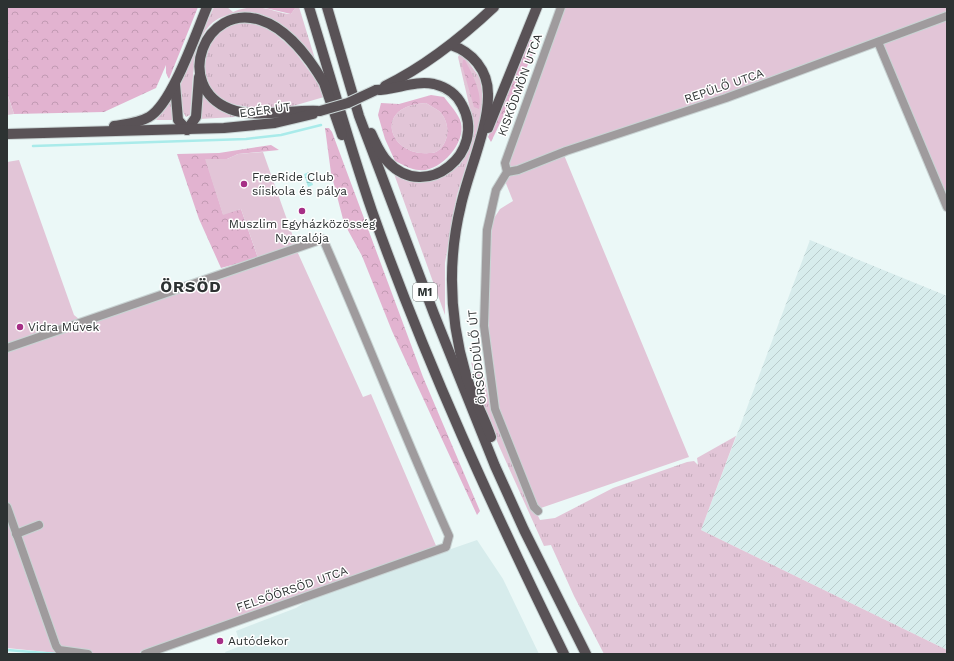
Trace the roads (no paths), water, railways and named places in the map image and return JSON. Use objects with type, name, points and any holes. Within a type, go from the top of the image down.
[{"type":"main road","points":[[99,131],[109,126],[138,122],[149,117],[164,102],[175,83],[207,7]]},
{"type":"main road","name":"M1","points":[[309,7],[372,211],[412,315],[465,444],[511,546],[564,654]]},
{"type":"main road","name":"M1","points":[[327,7],[359,116],[434,314],[495,466],[524,530],[586,654]]},
{"type":"main road","name":"EGÉR ÚT","points":[[7,134],[188,130],[275,123],[348,103],[416,69],[451,44],[494,7]]},
{"type":"main road","points":[[473,163],[537,7]]},
{"type":"main road","points":[[175,83],[178,120],[188,130],[196,117],[200,56],[203,46],[210,34],[233,20],[246,18],[260,19],[272,25],[286,36],[320,75],[344,141],[355,158]]},
{"type":"main road","points":[[451,44],[464,49],[471,54],[479,65],[487,83],[488,93],[486,110],[473,163],[460,206],[451,278],[457,336],[465,370],[491,437],[495,466]]},
{"type":"main road","points":[[200,73],[202,83],[214,101],[232,110],[254,113],[295,110],[320,111]]},
{"type":"main road","points":[[359,116],[368,128],[387,162],[401,172],[415,177],[432,176],[446,169],[457,159],[465,145],[469,126],[465,110],[453,92],[433,84],[423,83],[376,90]]},
{"type":"street","name":"KISKÖDMÖN UTCA","points":[[507,172],[505,163],[561,7]]},
{"type":"street","name":"REPÜLŐ UTCA","points":[[507,172],[518,170],[566,151],[726,98],[947,16]]},
{"type":"street","points":[[878,42],[947,207]]},
{"type":"street","name":"ÖRSÖDDŰLŐ ÚT","points":[[507,172],[496,190],[487,230],[484,326],[495,408],[534,507],[538,511]]},
{"type":"street","name":"FELSŐÖRSÖD UTCA","points":[[7,348],[323,239],[449,536],[446,547],[145,654]]},
{"type":"street","points":[[7,507],[59,650],[88,654]]},
{"type":"street","points":[[16,534],[39,525]]},
{"type":"water","points":[[309,172],[313,185],[308,187],[304,174]]},
{"type":"waterway","points":[[33,146],[246,139],[281,135],[321,125]]},
{"type":"waterway","points":[[7,650],[57,654]]},
{"type":"place","name":"FreeRide Club síiskola és pálya","points":[[244,184]]},
{"type":"place","name":"Muszlim Egyházközösség Nyaralója","points":[[302,211]]},
{"type":"place","name":"Vidra Művek","points":[[20,327]]},
{"type":"place","name":"Autódekor","points":[[220,641]]},
{"type":"district","name":"ÖRSÖD","points":[[191,286]]}]
